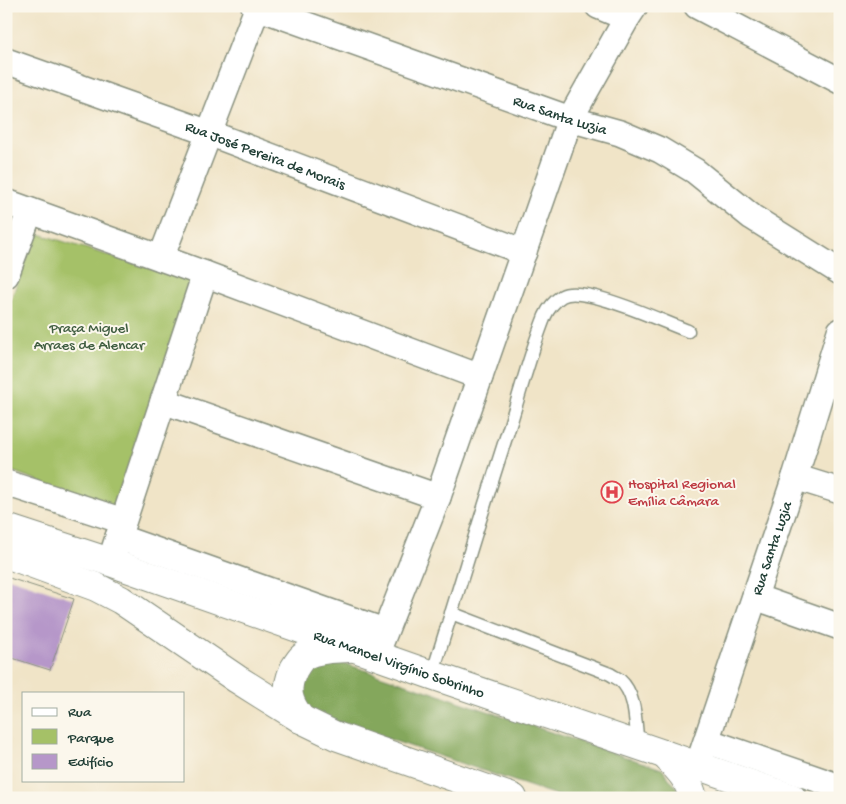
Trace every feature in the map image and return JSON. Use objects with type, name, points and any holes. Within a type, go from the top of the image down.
[{"type":"main road","name":"Rua Manoel Virgínio Sobrinho","points":[[6,528],[117,540],[372,645],[432,675],[664,754],[703,753],[792,798]]},
{"type":"main road","points":[[6,554],[96,587],[121,600],[301,720],[336,736],[513,798]]},
{"type":"main road","points":[[301,720],[292,706],[288,691],[295,667],[304,655],[324,649],[372,645]]},
{"type":"main road","points":[[664,754],[689,782],[693,798]]},
{"type":"street","points":[[372,645],[438,497],[570,119],[631,12],[598,6]]},
{"type":"street","points":[[697,6],[840,81]]},
{"type":"street","points":[[161,258],[256,7]]},
{"type":"street","name":"Rua Santa Luzia","points":[[256,7],[570,119],[620,133],[660,150],[695,171],[752,217],[840,272]]},
{"type":"street","name":"Rua José Pereira de Morais","points":[[6,61],[209,132],[524,252]]},
{"type":"street","points":[[6,202],[480,377]]},
{"type":"street","points":[[6,275],[30,211]]},
{"type":"street","points":[[6,483],[117,540],[204,274]]},
{"type":"street","name":"Rua Santa Luzia","points":[[703,753],[795,477],[840,331]]},
{"type":"street","points":[[163,401],[438,497]]},
{"type":"street","points":[[795,477],[840,491]]},
{"type":"street","points":[[755,597],[840,626]]},
{"type":"street","points":[[703,753],[840,787]]},
{"type":"lane","points":[[432,675],[543,323],[546,314],[555,301],[571,293],[602,298],[688,331]]},
{"type":"lane","points":[[451,613],[601,670],[621,680],[629,692],[633,707],[638,745]]},
{"type":"green space","name":"Praça Miguel Arraes de Alencar","points":[[36,233],[194,282],[117,509],[6,469],[6,313]]},
{"type":"green space","points":[[334,660],[662,769],[679,791],[678,798],[565,798],[308,712],[302,700],[300,689],[307,666]]},
{"type":"building","points":[[6,577],[74,599],[50,670],[6,656]]},
{"type":"place","name":"Hospital Regional Emília Câmara","points":[[612,492]]}]
